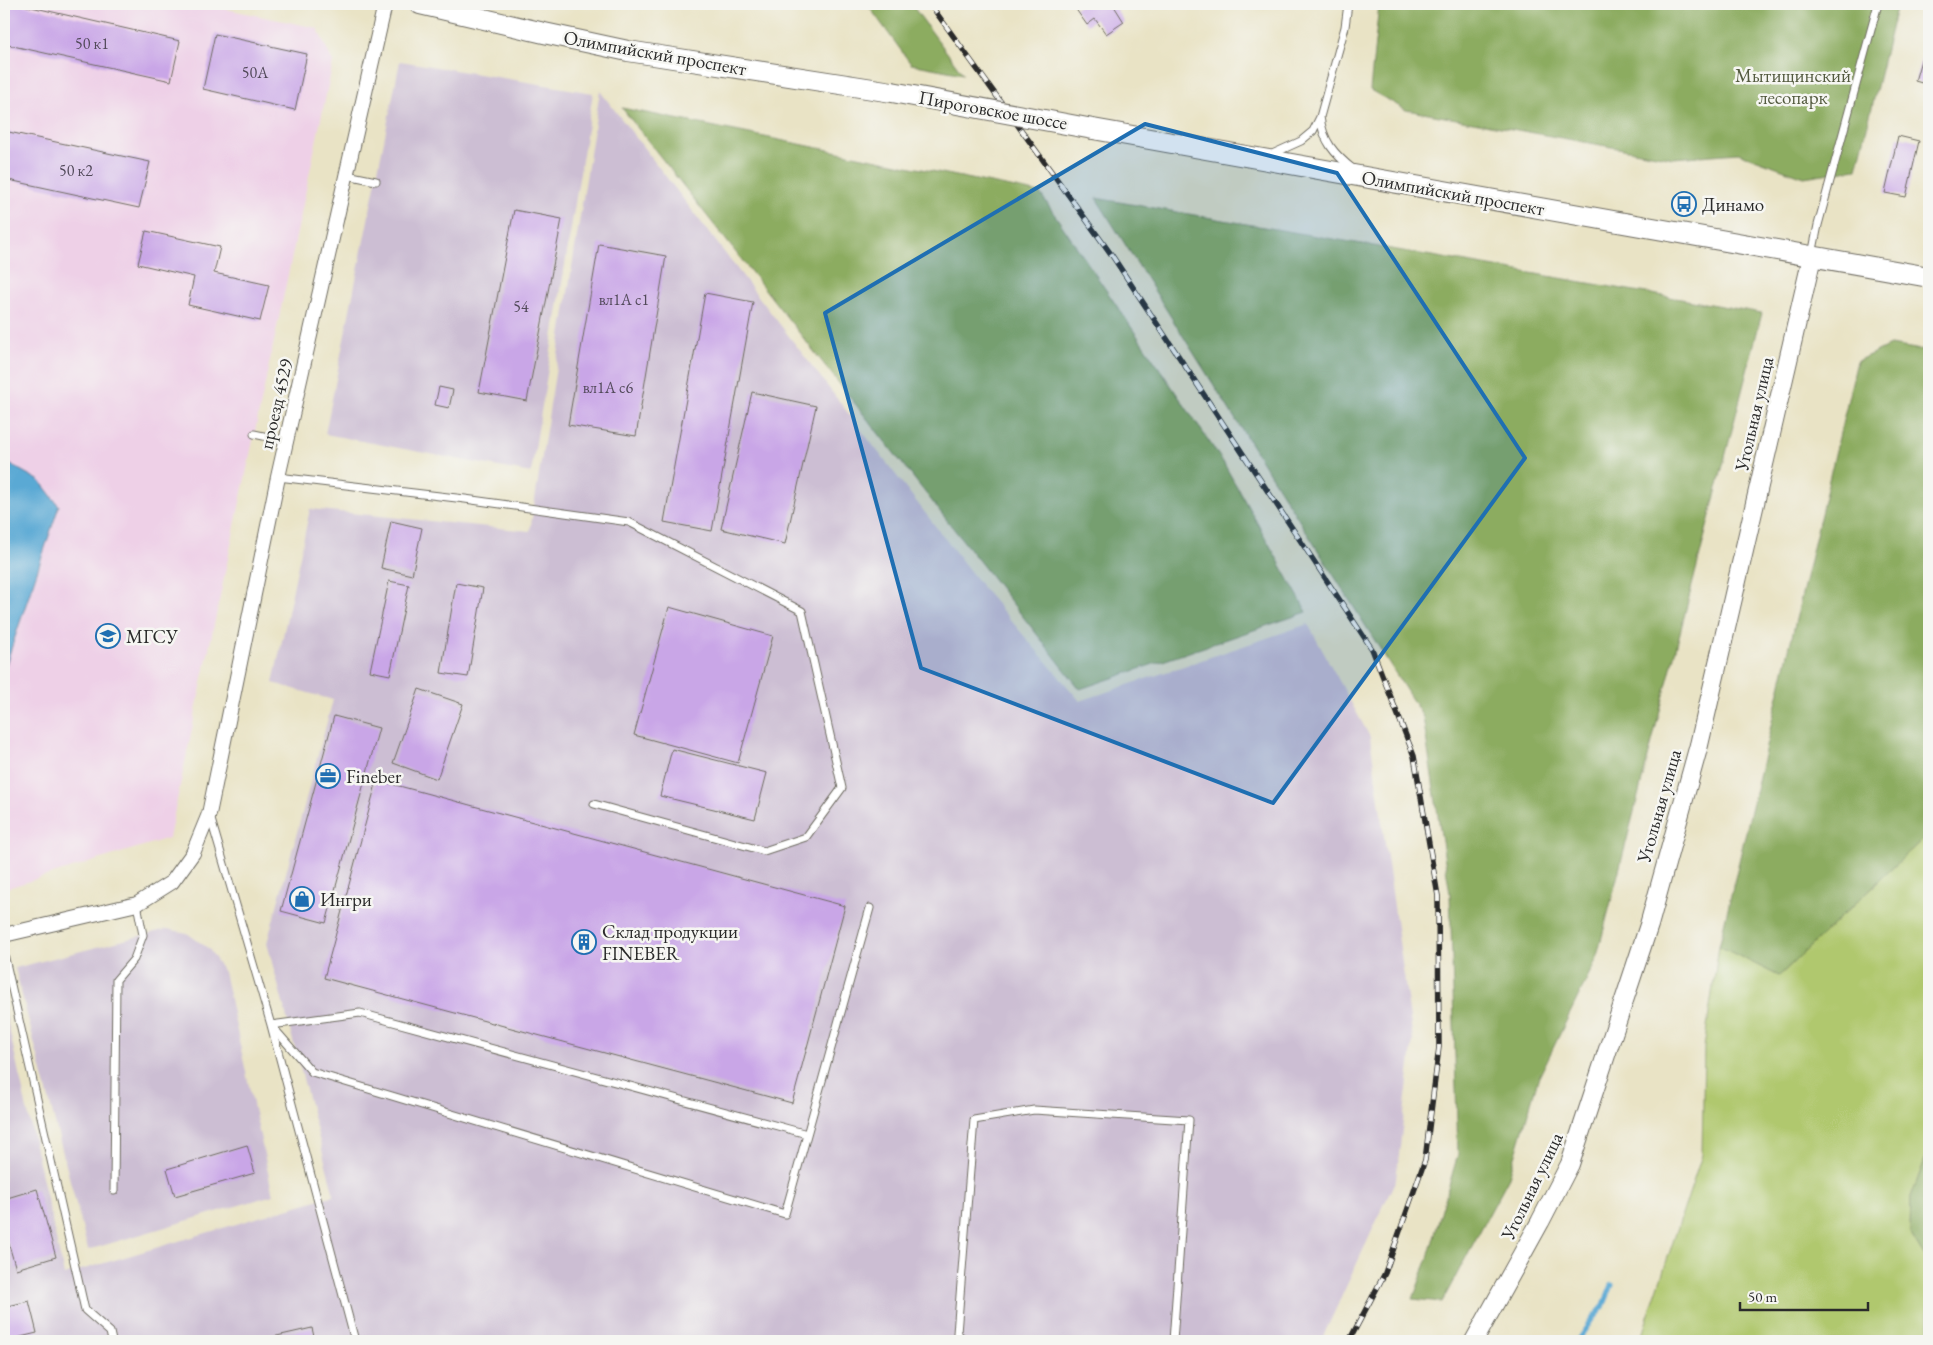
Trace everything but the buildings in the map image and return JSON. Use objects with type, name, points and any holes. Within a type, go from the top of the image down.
[{"type":"main road","name":"Олимпийский проспект","points":[[420,4],[544,33],[628,50],[892,92]]},
{"type":"main road","name":"Пироговское шоссе","points":[[892,92],[1093,128]]},
{"type":"main road","name":"Олимпийский проспект","points":[[1093,128],[1812,257]]},
{"type":"main road","points":[[1812,257],[1929,277]]},
{"type":"street","name":"проезд 4529","points":[[4,935],[137,904],[172,882],[193,853],[209,814],[278,477],[385,4]]},
{"type":"street","name":"Угольная улица","points":[[1474,1341],[1570,1164],[1649,925],[1699,745],[1812,257]]},
{"type":"lane","points":[[1261,158],[1301,141],[1312,131],[1320,117],[1345,27],[1348,4]]},
{"type":"lane","points":[[1812,257],[1818,225],[1878,4]]},
{"type":"lane","points":[[1320,117],[1322,132],[1332,149],[1362,176]]},
{"type":"lane","points":[[347,175],[376,181]]},
{"type":"lane","points":[[254,434],[287,441]]},
{"type":"lane","points":[[278,477],[465,499],[628,522],[802,611],[842,788],[806,837],[764,851],[594,804]]},
{"type":"lane","points":[[209,814],[271,1025],[355,1341]]},
{"type":"lane","points":[[114,1191],[116,980],[134,959],[142,935],[137,904]]},
{"type":"lane","points":[[271,1025],[312,1072],[785,1214],[870,908]]},
{"type":"lane","points":[[4,954],[85,1310],[110,1332],[112,1341]]},
{"type":"lane","points":[[271,1025],[360,1013],[807,1134]]},
{"type":"lane","points":[[965,1341],[957,1333],[974,1120],[1034,1110],[1189,1120],[1173,1341]]},
{"type":"highlighted area","points":[[1145,124],[1337,173],[1525,458],[1273,803],[921,668],[825,313]]},
{"type":"shaded area","name":"МГСУ","points":[[4,4],[202,4],[317,28],[333,62],[169,838],[4,889]]},
{"type":"shaded area","points":[[400,61],[593,93],[531,473],[325,434]]},
{"type":"shaded area","points":[[600,91],[983,588],[1080,701],[1308,624],[1370,737],[1413,1040],[1396,1179],[1321,1341],[4,1341],[4,1006],[64,1275],[334,1195],[267,943],[333,700],[273,683],[310,509],[530,531]]},
{"type":"shaded area","points":[[167,929],[187,933],[209,949],[224,972],[273,1195],[88,1250],[15,968]]},
{"type":"green space","points":[[867,4],[911,4],[963,74],[911,64]]},
{"type":"green space","name":"Мытищинский лесопарк","points":[[1379,4],[1897,4],[1857,169],[1804,177],[1738,153],[1673,158],[1406,110],[1370,90]]},
{"type":"green space","points":[[622,108],[1040,193],[1223,462],[1307,612],[1080,689]]},
{"type":"green space","points":[[1096,198],[1762,313],[1596,960],[1538,1079],[1509,1177],[1442,1302],[1413,1299],[1428,1258],[1458,1154],[1450,894],[1423,717]]},
{"type":"green space","points":[[1890,345],[1929,351],[1929,833],[1779,976],[1719,946],[1857,361]]},
{"type":"green space","points":[[1929,833],[1929,1149],[1911,1197],[1910,1233],[1924,1256],[1929,1257],[1929,1341],[1640,1341],[1702,1155],[1704,1047],[1719,946],[1779,976]]},
{"type":"green space","points":[[1929,1149],[1929,1257],[1924,1256],[1910,1233],[1911,1197]]},
{"type":"water","points":[[4,461],[40,481],[59,506],[4,670]]},
{"type":"waterway","points":[[1577,1341],[1603,1307],[1612,1285]]},
{"type":"railway","points":[[930,4],[1111,254],[1372,649],[1414,756],[1438,896],[1439,1047],[1425,1160],[1385,1273],[1349,1341]]},
{"type":"place","name":"Динамо","points":[[1684,204]]},
{"type":"place","name":"МГСУ","points":[[108,636]]},
{"type":"place","name":"Fineber","points":[[328,776]]},
{"type":"place","name":"Ингри","points":[[302,899]]},
{"type":"place","name":"Склад продукции FINEBER","points":[[584,942]]}]
